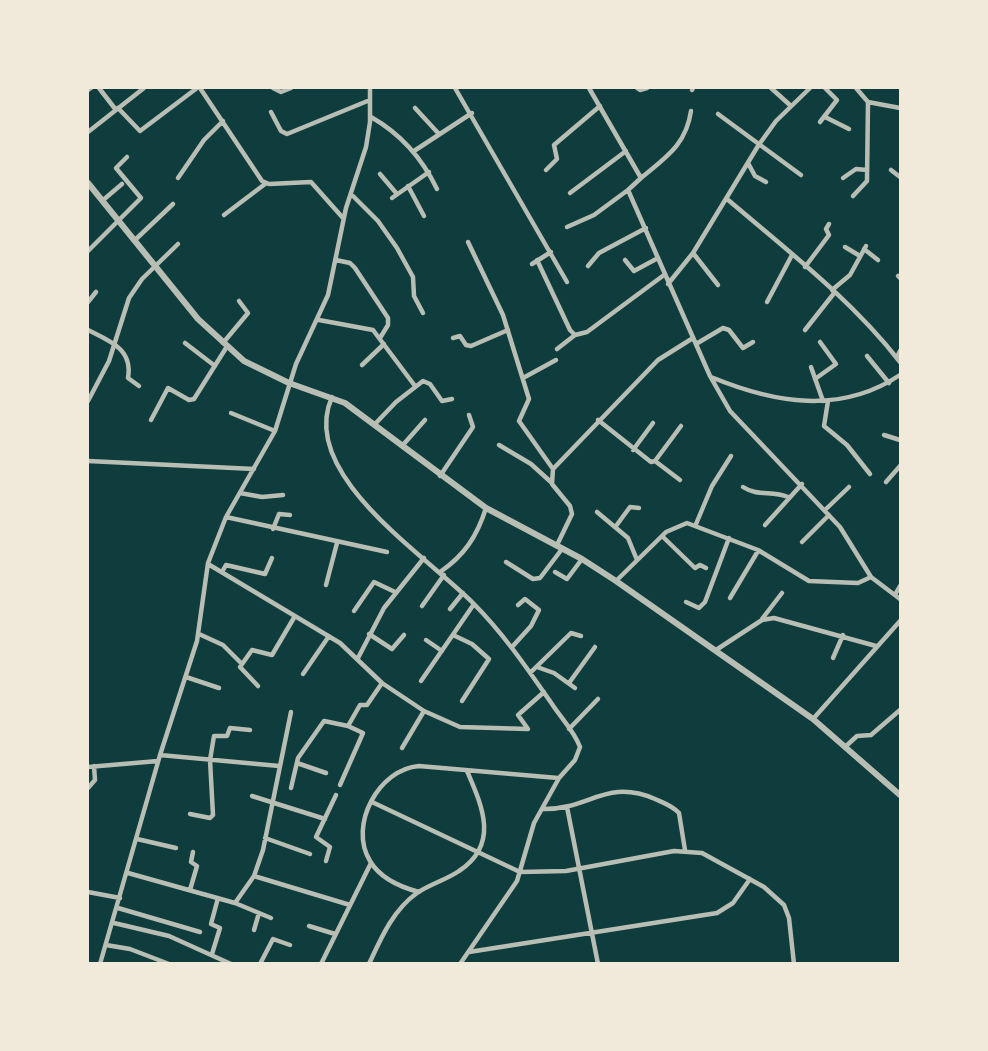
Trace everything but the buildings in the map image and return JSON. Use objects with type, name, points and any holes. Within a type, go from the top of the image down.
[{"type":"street","points":[[99,88],[140,131],[199,88],[265,184]]},
{"type":"street","points":[[88,132],[144,88]]},
{"type":"street","points":[[273,88],[281,92],[291,88]]},
{"type":"street","points":[[100,964],[158,761],[199,634],[208,564],[226,517],[275,431],[289,383],[319,320],[336,260],[344,218],[366,147],[370,88]]},
{"type":"street","points":[[454,88],[472,113],[567,282]]},
{"type":"street","points":[[589,88],[641,178]]},
{"type":"street","points":[[637,88],[647,88]]},
{"type":"street","points":[[771,88],[791,106]]},
{"type":"street","points":[[668,285],[693,253],[758,146],[791,106],[810,88]]},
{"type":"street","points":[[820,122],[837,100],[825,88]]},
{"type":"street","points":[[856,88],[868,102],[901,108]]},
{"type":"street","points":[[271,112],[281,131],[287,134],[370,100]]},
{"type":"street","points":[[853,196],[867,181],[868,102]]},
{"type":"street","points":[[546,170],[557,159],[554,145],[600,106]]},
{"type":"street","points":[[415,108],[439,134]]},
{"type":"street","points":[[566,227],[594,215],[678,147],[688,128],[691,111]]},
{"type":"street","points":[[414,151],[472,113]]},
{"type":"street","points":[[718,114],[801,175]]},
{"type":"street","points":[[370,117],[386,125],[414,151],[437,189]]},
{"type":"street","points":[[825,117],[849,129]]},
{"type":"street","points":[[178,178],[204,140],[223,121]]},
{"type":"street","points":[[570,193],[626,152]]},
{"type":"street","points":[[88,251],[141,197],[116,168],[127,157]]},
{"type":"street","points":[[748,163],[755,176],[766,183]]},
{"type":"street","points":[[843,178],[856,169],[867,170]]},
{"type":"street","points":[[891,170],[901,177]]},
{"type":"street","points":[[392,198],[429,172]]},
{"type":"street","points":[[380,174],[397,194]]},
{"type":"street","points":[[224,215],[265,184],[311,182],[344,218]]},
{"type":"street","points":[[88,183],[198,319],[224,346],[252,366],[289,383],[332,396],[375,424],[440,476],[486,508],[582,559],[616,581],[813,719],[901,795]]},
{"type":"street","points":[[102,201],[122,184]]},
{"type":"street","points":[[408,186],[424,216]]},
{"type":"street","points":[[628,190],[710,376],[744,429],[802,484],[825,510],[871,577],[901,598]]},
{"type":"street","points":[[351,194],[378,221],[397,248],[413,277],[414,296],[423,313]]},
{"type":"street","points":[[727,199],[834,291],[871,326],[901,362]]},
{"type":"street","points":[[135,240],[173,204]]},
{"type":"street","points":[[806,267],[829,235],[826,229],[829,224]]},
{"type":"street","points":[[588,266],[599,253],[646,228]]},
{"type":"street","points":[[468,243],[508,330],[523,378],[529,402],[519,421],[553,469]]},
{"type":"street","points":[[88,401],[109,361],[129,299],[156,265],[178,244]]},
{"type":"street","points":[[845,247],[860,256]]},
{"type":"street","points":[[806,330],[834,291],[850,275],[865,247],[878,260]]},
{"type":"street","points":[[551,252],[535,262],[569,330],[575,335]]},
{"type":"street","points":[[693,253],[718,285]]},
{"type":"street","points":[[767,302],[792,255]]},
{"type":"street","points":[[625,260],[634,271],[638,271],[658,258]]},
{"type":"street","points":[[336,260],[350,263],[355,268],[388,318],[388,325],[379,338]]},
{"type":"street","points":[[556,349],[575,335],[587,332],[664,275]]},
{"type":"street","points":[[88,303],[96,292]]},
{"type":"street","points":[[150,420],[167,389],[192,400],[215,366],[224,346],[248,313],[239,301]]},
{"type":"street","points":[[319,320],[373,330],[415,386]]},
{"type":"street","points":[[696,344],[723,328],[729,330],[743,348],[753,342]]},
{"type":"street","points":[[88,330],[114,343],[130,361],[128,377],[139,386]]},
{"type":"street","points":[[453,338],[460,336],[466,345],[471,346],[508,330]]},
{"type":"street","points":[[552,484],[553,469],[598,419],[666,354],[693,338]]},
{"type":"street","points":[[815,379],[836,364],[820,342]]},
{"type":"street","points":[[185,343],[215,366]]},
{"type":"street","points":[[362,365],[384,344]]},
{"type":"street","points":[[897,357],[901,351]]},
{"type":"street","points":[[867,356],[889,383]]},
{"type":"street","points":[[523,378],[556,359]]},
{"type":"street","points":[[811,367],[826,401],[824,426],[847,445],[870,474]]},
{"type":"street","points":[[710,376],[767,397],[826,401],[861,396],[901,375]]},
{"type":"street","points":[[375,424],[415,386],[427,382],[442,401],[452,399]]},
{"type":"street","points":[[332,396],[325,412],[326,434],[331,455],[342,474],[370,508],[463,593],[512,647],[578,743],[579,753],[559,778],[528,839],[520,872],[510,893],[460,964]]},
{"type":"street","points":[[231,413],[275,431]]},
{"type":"street","points":[[440,476],[473,427],[469,415]]},
{"type":"street","points":[[598,419],[648,462],[655,461],[681,426]]},
{"type":"street","points":[[402,447],[425,420]]},
{"type":"street","points":[[633,450],[653,423]]},
{"type":"street","points":[[884,435],[901,440]]},
{"type":"street","points":[[499,445],[531,464],[552,484],[570,506],[572,514],[560,547],[540,578],[533,579],[506,562]]},
{"type":"street","points":[[696,524],[712,486],[731,456]]},
{"type":"street","points":[[88,461],[254,469]]},
{"type":"street","points":[[655,461],[680,480]]},
{"type":"street","points":[[886,482],[901,466]]},
{"type":"street","points":[[765,525],[802,484]]},
{"type":"street","points":[[825,510],[849,486]]},
{"type":"street","points":[[743,487],[756,494],[770,492],[788,497]]},
{"type":"street","points":[[240,493],[283,495]]},
{"type":"street","points":[[616,526],[629,507],[639,508]]},
{"type":"street","points":[[422,606],[442,573],[466,551],[475,537],[486,508]]},
{"type":"street","points":[[597,512],[628,538],[637,560]]},
{"type":"street","points":[[273,529],[279,514],[290,514]]},
{"type":"street","points":[[802,542],[829,515]]},
{"type":"street","points":[[226,517],[387,552]]},
{"type":"street","points":[[616,581],[662,536],[679,524],[696,524],[758,550],[809,581],[858,583],[871,577]]},
{"type":"street","points":[[662,536],[695,568],[700,565],[706,568]]},
{"type":"street","points":[[687,602],[699,608],[705,602],[729,538]]},
{"type":"street","points":[[326,585],[337,543]]},
{"type":"street","points":[[730,598],[758,550]]},
{"type":"street","points":[[222,572],[226,565],[265,574],[272,558]]},
{"type":"street","points":[[358,658],[369,634],[395,592],[424,558]]},
{"type":"street","points":[[555,572],[568,579],[582,559]]},
{"type":"street","points":[[208,564],[329,636],[358,658],[382,683],[424,711],[460,727],[528,729],[519,715],[544,692]]},
{"type":"street","points":[[354,611],[374,582],[395,592]]},
{"type":"street","points":[[896,593],[901,586]]},
{"type":"street","points":[[450,609],[463,593]]},
{"type":"street","points":[[715,651],[762,620],[782,593]]},
{"type":"street","points":[[512,647],[531,626],[539,610],[525,598],[517,605]]},
{"type":"street","points":[[421,681],[474,604]]},
{"type":"street","points":[[258,686],[240,670],[242,664],[253,650],[272,655],[295,616]]},
{"type":"street","points":[[762,620],[774,618],[876,646]]},
{"type":"street","points":[[813,719],[901,621]]},
{"type":"street","points":[[199,634],[223,645],[242,664]]},
{"type":"street","points":[[369,634],[392,649],[404,635]]},
{"type":"street","points":[[530,673],[571,634],[581,636]]},
{"type":"street","points":[[453,635],[472,644],[489,659],[462,701]]},
{"type":"street","points":[[833,658],[843,635]]},
{"type":"street","points":[[303,674],[329,636]]},
{"type":"street","points":[[426,640],[442,651]]},
{"type":"street","points":[[569,683],[595,647]]},
{"type":"street","points":[[537,667],[575,688]]},
{"type":"street","points":[[186,677],[219,688]]},
{"type":"street","points":[[348,726],[360,705],[367,705],[382,683]]},
{"type":"street","points":[[569,729],[598,699]]},
{"type":"street","points":[[845,747],[858,736],[871,735],[901,710]]},
{"type":"street","points":[[402,748],[424,711]]},
{"type":"street","points":[[235,903],[254,876],[265,838],[291,712]]},
{"type":"street","points":[[291,788],[297,762],[310,737],[325,720],[362,731],[340,785]]},
{"type":"street","points":[[190,814],[210,818],[213,815],[210,760],[214,736],[227,736],[230,728],[250,730]]},
{"type":"street","points":[[160,755],[279,766]]},
{"type":"street","points":[[88,767],[158,761]]},
{"type":"street","points":[[297,762],[326,773]]},
{"type":"street","points":[[88,788],[95,780],[94,766]]},
{"type":"street","points":[[419,892],[393,882],[371,863],[363,834],[372,802],[383,783],[398,770],[419,766],[559,778]]},
{"type":"street","points":[[369,964],[394,918],[419,892],[462,870],[477,851],[482,840],[485,815],[467,771]]},
{"type":"street","points":[[543,809],[566,807],[614,791],[643,794],[679,813],[685,850]]},
{"type":"street","points":[[326,861],[330,847],[316,839],[336,795]]},
{"type":"street","points":[[252,796],[325,819]]},
{"type":"street","points":[[372,802],[520,872],[537,874],[579,869],[685,850],[702,853],[750,879],[775,895],[784,905],[789,918],[794,964]]},
{"type":"street","points":[[566,807],[598,964]]},
{"type":"street","points":[[265,838],[310,854]]},
{"type":"street","points":[[137,839],[176,848]]},
{"type":"street","points":[[190,890],[197,866],[191,862],[193,852]]},
{"type":"street","points":[[321,964],[371,863]]},
{"type":"street","points":[[128,873],[235,903],[271,918]]},
{"type":"street","points":[[254,876],[350,905]]},
{"type":"street","points":[[468,952],[717,913],[733,903],[750,879]]},
{"type":"street","points":[[88,892],[120,898]]},
{"type":"street","points":[[212,954],[220,928],[211,924],[218,898]]},
{"type":"street","points":[[118,908],[200,932]]},
{"type":"street","points":[[254,930],[259,913]]},
{"type":"street","points":[[114,922],[169,936],[231,964]]},
{"type":"street","points":[[309,926],[335,934]]},
{"type":"street","points":[[260,964],[272,939],[290,945]]},
{"type":"street","points":[[106,945],[130,949],[169,964]]}]
